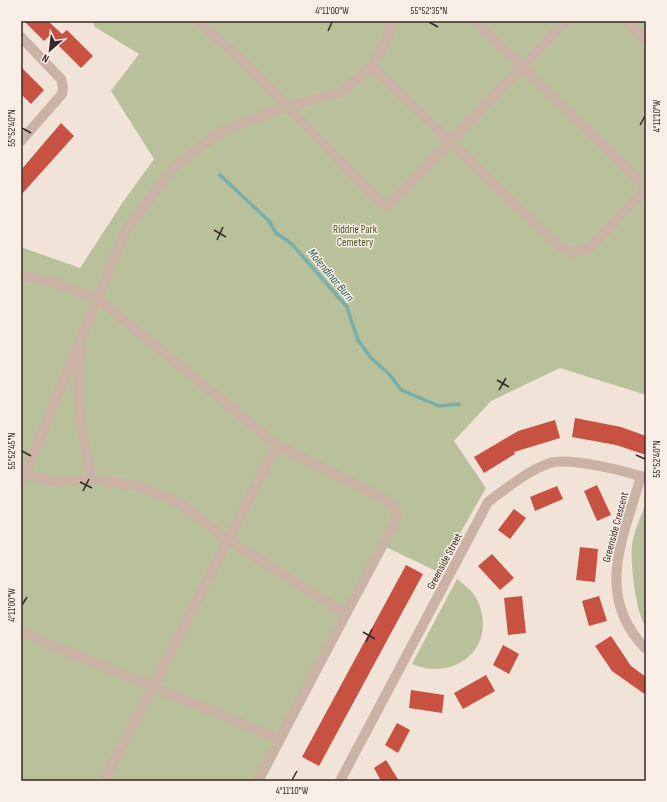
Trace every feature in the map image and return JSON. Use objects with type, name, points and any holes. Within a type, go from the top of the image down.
[{"type":"street","points":[[200,21],[200,24],[243,61],[285,107],[382,204],[390,204],[566,21]]},
{"type":"street","points":[[346,614],[228,540],[178,502],[138,486],[92,479],[55,482],[22,476],[126,230],[172,168],[220,132],[285,107],[342,92],[372,66],[388,36],[392,21]]},
{"type":"street","points":[[372,66],[556,244],[570,252],[588,249],[646,188],[475,21]]},
{"type":"street","points":[[627,21],[646,41]]},
{"type":"street","points":[[21,37],[61,79],[63,87],[59,97],[21,141]]},
{"type":"street","points":[[21,276],[51,280],[98,299],[277,445],[390,502],[397,512],[394,524],[257,781]]},
{"type":"street","points":[[83,333],[78,373],[79,418],[92,479]]},
{"type":"street","points":[[104,781],[277,445]]},
{"type":"street","name":"Greenside Street","points":[[340,781],[488,502],[524,475],[551,463],[589,464],[643,477]]},
{"type":"street","name":"Greenside Crescent","points":[[643,477],[616,565],[616,590],[619,605],[630,628],[646,648]]},
{"type":"street","points":[[21,632],[279,740]]},
{"type":"green space","name":"Riddrie Park Cemetery","points":[[92,21],[646,21],[646,395],[560,368],[491,401],[454,441],[486,488],[438,572],[386,547],[264,781],[21,781],[21,247],[80,268],[123,202],[154,159],[111,91],[139,54],[95,27]]},
{"type":"green space","points":[[646,502],[646,627],[639,612],[633,575],[632,546],[634,535]]},
{"type":"green space","points":[[457,579],[473,593],[478,600],[483,620],[482,635],[476,648],[468,658],[456,665],[443,669],[428,668],[412,664]]},
{"type":"building","points":[[24,21],[48,21],[62,34],[67,30],[93,56],[81,68],[49,36],[44,41]]},
{"type":"building","points":[[21,67],[44,90],[31,104],[21,94]]},
{"type":"building","points":[[61,123],[74,136],[21,195],[21,170]]},
{"type":"building","points":[[575,418],[621,427],[646,436],[646,455],[616,445],[572,437]]},
{"type":"building","points":[[555,420],[560,438],[514,452],[515,454],[484,473],[474,457],[518,431]]},
{"type":"building","points":[[597,485],[611,515],[597,521],[584,491]]},
{"type":"building","points":[[557,486],[563,499],[535,511],[530,497]]},
{"type":"building","points":[[514,509],[526,518],[510,539],[498,530]]},
{"type":"building","points":[[580,547],[598,549],[595,582],[576,580]]},
{"type":"building","points":[[492,554],[514,578],[500,590],[478,566]]},
{"type":"building","points":[[406,565],[423,574],[319,766],[302,757]]},
{"type":"building","points":[[522,596],[526,633],[508,635],[504,598]]},
{"type":"building","points":[[599,596],[607,621],[589,626],[582,601]]},
{"type":"building","points":[[611,636],[631,666],[646,677],[646,695],[612,671],[595,646]]},
{"type":"building","points":[[503,645],[519,654],[509,674],[493,665]]},
{"type":"building","points":[[486,675],[495,691],[463,709],[454,693]]},
{"type":"building","points":[[411,690],[444,695],[442,713],[409,708]]},
{"type":"building","points":[[397,723],[410,730],[398,753],[385,745]]},
{"type":"building","points":[[386,760],[399,781],[381,781],[374,768]]},
{"type":"waterway","name":"Molendinar Burn","points":[[220,175],[269,221],[276,233],[292,244],[347,307],[358,340],[371,358],[390,375],[401,390],[439,406],[459,404]]}]
